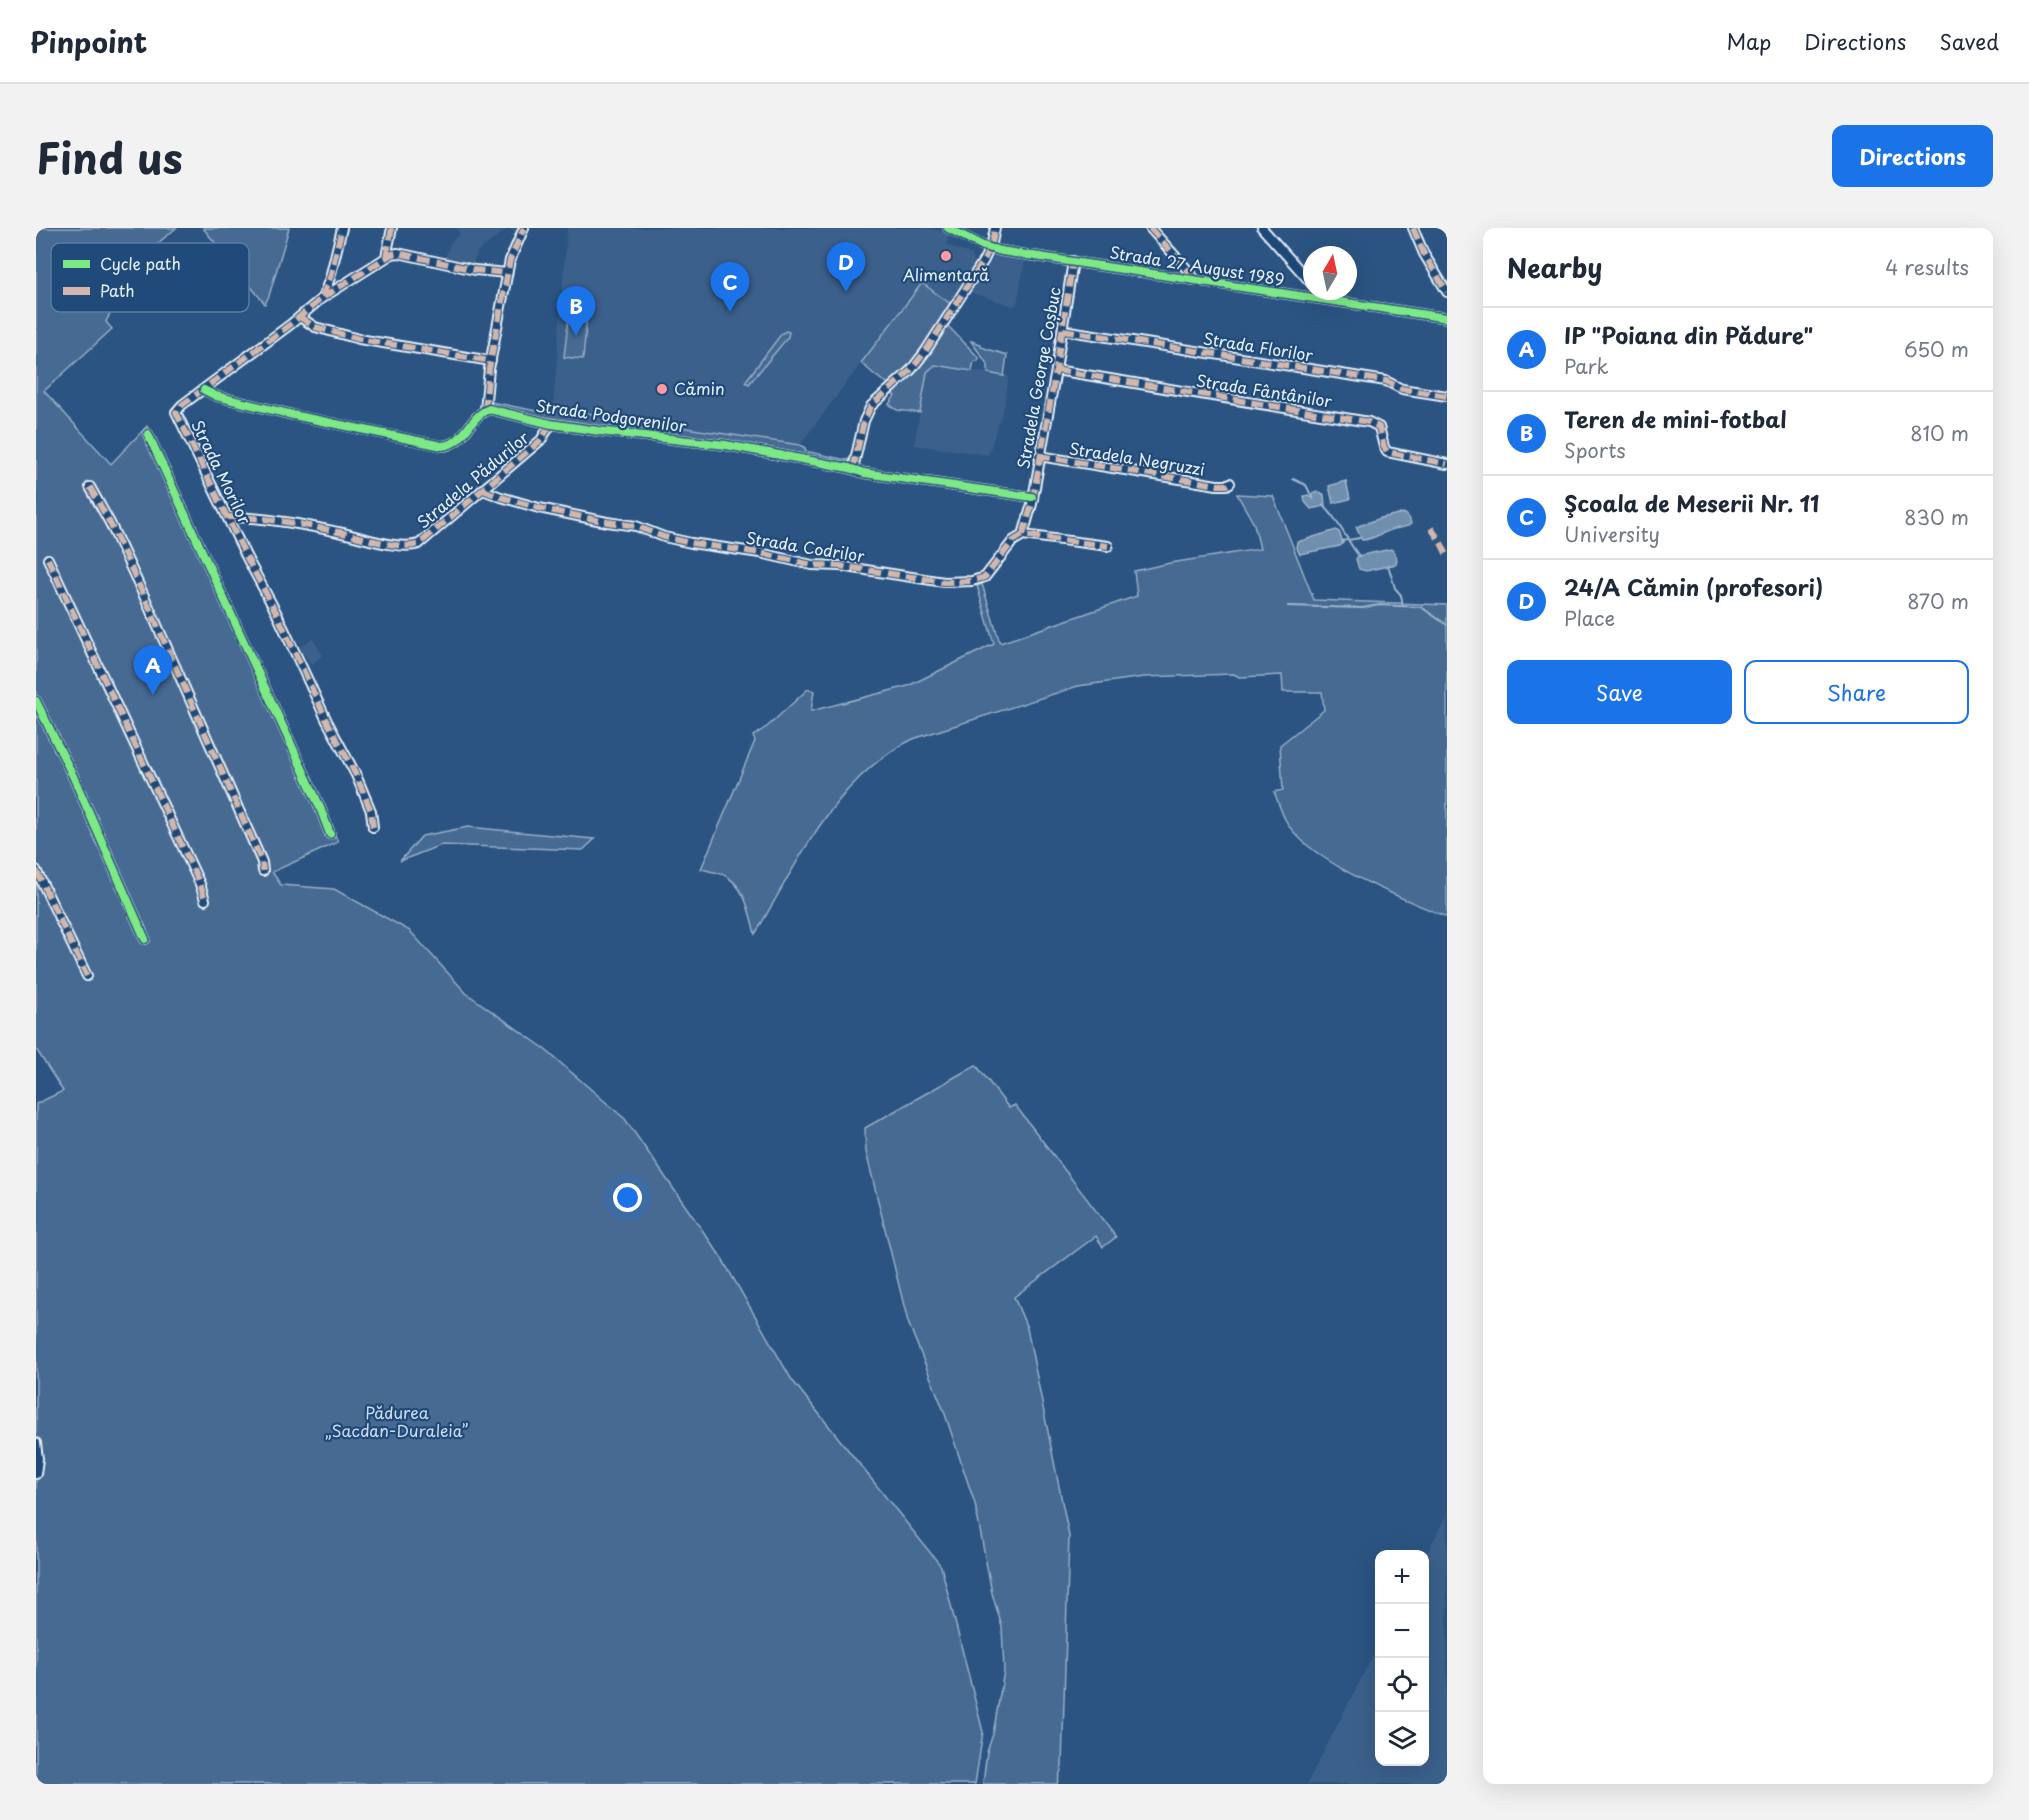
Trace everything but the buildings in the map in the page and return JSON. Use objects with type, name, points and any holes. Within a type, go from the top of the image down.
[{"type":"street","points":[[322,298],[328,284],[342,228]]},
{"type":"street","points":[[386,257],[392,228]]},
{"type":"street","points":[[204,390],[216,396],[293,415],[450,446],[457,442],[485,410],[491,361],[507,273],[513,252],[524,228]]},
{"type":"street","name":"Strada 27 August 1989","points":[[948,228],[990,248],[1303,293]]},
{"type":"street","points":[[853,469],[864,421],[871,406],[911,369],[925,352],[990,248],[995,228]]},
{"type":"street","points":[[1150,228],[1194,279]]},
{"type":"street","points":[[1262,228],[1303,274]]},
{"type":"street","points":[[1413,228],[1424,254],[1447,292]]},
{"type":"street","points":[[386,257],[398,253],[475,270],[507,273]]},
{"type":"street","name":"Strada Morilor","points":[[373,827],[371,811],[356,775],[176,412],[322,298],[386,257]]},
{"type":"street","name":"Stradela George Coșbuc","points":[[1023,535],[1030,511],[1056,370],[1073,261]]},
{"type":"street","name":"Strada 27 August 1989","points":[[1345,300],[1447,318]]},
{"type":"street","points":[[300,317],[315,327],[359,339],[491,361]]},
{"type":"street","name":"Strada Florilor","points":[[1063,330],[1386,381],[1402,388],[1447,396]]},
{"type":"street","name":"Strada Fântânilor","points":[[1056,370],[1369,422],[1379,427],[1387,452],[1447,464]]},
{"type":"street","name":"Strada Podgorenilor","points":[[485,410],[495,410],[551,424],[726,445],[864,473],[1032,497]]},
{"type":"street","name":"Stradela Pădurilor","points":[[228,517],[268,520],[339,532],[391,544],[413,546],[419,544],[541,440],[551,424]]},
{"type":"street","points":[[148,434],[319,805],[330,834]]},
{"type":"street","name":"Stradela Negruzzi","points":[[1039,456],[1217,485],[1230,483]]},
{"type":"street","points":[[90,487],[110,523],[221,767],[262,862],[263,872]]},
{"type":"street","name":"Strada Codrilor","points":[[483,490],[539,508],[636,526],[664,537],[691,543],[760,553],[820,566],[840,566],[944,582],[972,582],[985,577],[1013,541],[1023,535]]},
{"type":"street","points":[[1023,535],[1108,546]]},
{"type":"street","points":[[48,559],[200,884],[205,900]]},
{"type":"street","points":[[36,701],[73,776],[145,939]]},
{"type":"street","points":[[36,870],[87,976]]},
{"type":"street","points":[[36,1443],[38,1459],[36,1474]]},
{"type":"shaded area","points":[[456,228],[509,228],[478,251],[471,267],[445,258],[450,243],[460,234]]},
{"type":"shaded area","points":[[509,228],[519,228],[516,234]]},
{"type":"shaded area","points":[[567,228],[925,228],[949,232],[947,245],[972,255],[976,267],[952,305],[921,283],[800,445],[553,408]]},
{"type":"shaded area","points":[[994,256],[1025,261],[1017,304],[1013,306],[969,292]]},
{"type":"shaded area","points":[[935,365],[1009,376],[1004,408],[988,455],[914,445],[927,372]]},
{"type":"shaded area","points":[[1346,481],[1350,499],[1333,503],[1329,486]]},
{"type":"shaded area","points":[[1318,492],[1324,495],[1325,506],[1311,509],[1305,502],[1304,496],[1311,497],[1313,493]]},
{"type":"shaded area","points":[[1403,513],[1409,518],[1411,524],[1409,526],[1362,540],[1356,527]]},
{"type":"shaded area","points":[[1336,530],[1343,543],[1340,546],[1300,554],[1296,547],[1297,542]]},
{"type":"shaded area","points":[[1391,549],[1396,556],[1396,564],[1366,571],[1359,569],[1356,559],[1358,556]]},
{"type":"shaded area","points":[[312,638],[323,655],[311,665],[300,648]]},
{"type":"shaded area","points":[[1447,1513],[1447,1784],[1307,1784],[1375,1652],[1375,1766],[1429,1766],[1428,1550]]},
{"type":"green space","name":"Pădurea „Sacdan-Duraleia”","points":[[36,228],[176,228],[158,243],[51,243],[51,312],[111,312],[106,322],[112,329],[44,391],[111,464],[147,426],[338,842],[272,872],[281,885],[334,889],[410,931],[466,993],[541,1046],[625,1119],[721,1257],[792,1380],[941,1566],[983,1732],[975,1784],[36,1784],[36,1104],[63,1091],[36,1049]]},
{"type":"green space","points":[[203,228],[289,228],[265,304],[249,284],[249,243],[215,243]]},
{"type":"green space","points":[[922,283],[952,305],[919,356],[890,384],[886,383],[861,363]]},
{"type":"green space","points":[[569,313],[587,315],[583,359],[564,357]]},
{"type":"green space","points":[[947,325],[979,358],[978,361],[974,361],[972,371],[935,365],[927,372],[920,413],[897,410],[889,404],[895,396],[890,392],[914,371]]},
{"type":"green space","points":[[789,332],[788,337],[749,384],[745,382],[782,333]]},
{"type":"green space","points":[[971,341],[981,344],[981,347],[1007,355],[1004,376],[988,373],[988,365]]},
{"type":"green space","points":[[491,402],[547,413],[553,408],[800,445],[805,448],[805,451],[849,459],[849,464],[714,440],[647,433],[538,416],[490,405]]},
{"type":"green space","points":[[1237,494],[1273,496],[1314,600],[1447,605],[1447,917],[1383,890],[1336,865],[1315,851],[1286,821],[1274,792],[1283,790],[1280,745],[1324,710],[1322,692],[1283,692],[1282,675],[1144,677],[1078,686],[913,739],[886,755],[861,776],[840,799],[803,851],[755,934],[742,893],[737,886],[724,875],[701,869],[755,741],[753,736],[768,726],[808,689],[814,691],[811,711],[908,686],[994,644],[977,586],[982,584],[1000,643],[1137,596],[1134,571],[1260,549],[1254,524]]},
{"type":"green space","points":[[468,827],[595,839],[583,850],[441,845],[400,861],[422,836]]},
{"type":"green space","points":[[976,1065],[1009,1108],[1015,1105],[1116,1237],[1103,1247],[1096,1236],[1014,1297],[1027,1328],[1069,1536],[1062,1766],[1057,1784],[983,1784],[987,1752],[993,1734],[1004,1671],[1002,1627],[992,1593],[975,1504],[944,1411],[908,1322],[866,1152],[865,1128]]},
{"type":"waterway","points":[[1293,479],[1306,485],[1313,499]]},
{"type":"waterway","points":[[1323,505],[1333,516],[1359,556]]},
{"type":"waterway","points":[[1342,541],[1360,538]]},
{"type":"waterway","points":[[1388,565],[1395,588],[1401,595],[1403,606]]},
{"type":"waterway","points":[[1288,606],[1421,607],[1447,625]]},
{"type":"marked path","points":[[322,297],[330,278],[342,228]]},
{"type":"marked path","points":[[386,257],[392,228]]},
{"type":"marked path","points":[[485,410],[489,369],[510,260],[524,228]]},
{"type":"marked path","points":[[853,469],[864,421],[871,406],[911,370],[925,352],[984,260],[992,243],[995,228]]},
{"type":"marked path","points":[[1150,228],[1194,279]]},
{"type":"marked path","points":[[1413,228],[1424,254],[1447,292]]},
{"type":"marked path","points":[[373,827],[371,811],[356,775],[327,721],[276,612],[176,412],[182,405],[291,324],[322,298],[392,254],[398,253],[475,270],[507,273]]},
{"type":"marked path","points":[[1023,535],[1032,504],[1073,261]]},
{"type":"marked path","points":[[300,317],[315,327],[359,339],[491,361]]},
{"type":"marked path","points":[[1063,330],[1386,381],[1402,389],[1447,396]]},
{"type":"marked path","points":[[1056,370],[1369,422],[1379,427],[1387,452],[1447,464]]},
{"type":"marked path","points":[[228,517],[297,524],[401,546],[419,544],[541,440],[551,424]]},
{"type":"marked path","points":[[1039,456],[1217,485],[1230,483]]},
{"type":"marked path","points":[[90,487],[110,523],[145,598],[262,862],[263,871]]},
{"type":"marked path","points":[[483,490],[539,508],[636,526],[664,537],[691,543],[760,553],[812,565],[840,566],[944,582],[972,581],[985,577],[1013,541],[1023,535],[1108,546]]},
{"type":"marked path","points":[[1431,528],[1447,555]]},
{"type":"marked path","points":[[48,559],[200,884],[205,900]]},
{"type":"marked path","points":[[36,870],[87,976]]},
{"type":"cycle path","points":[[948,228],[983,246],[1001,251],[1447,318]]},
{"type":"cycle path","points":[[204,390],[216,396],[293,415],[442,446],[457,440],[477,417],[489,409],[551,424],[726,445],[849,468],[864,473],[1032,497]]},
{"type":"cycle path","points":[[148,434],[319,805],[330,834]]},
{"type":"cycle path","points":[[36,701],[73,776],[145,939]]},
{"type":"place","name":"Alimentară","points":[[946,256]]},
{"type":"place","name":"24/A Cămin (profesori)","points":[[846,292]]},
{"type":"place","name":"Şcoala de Meserii Nr. 11","points":[[730,312]]},
{"type":"place","name":"Teren de mini-fotbal","points":[[576,336]]},
{"type":"place","name":"Cămin","points":[[662,389]]},
{"type":"place","name":"IP \"Poiana din Pădure\"","points":[[153,695]]}]
